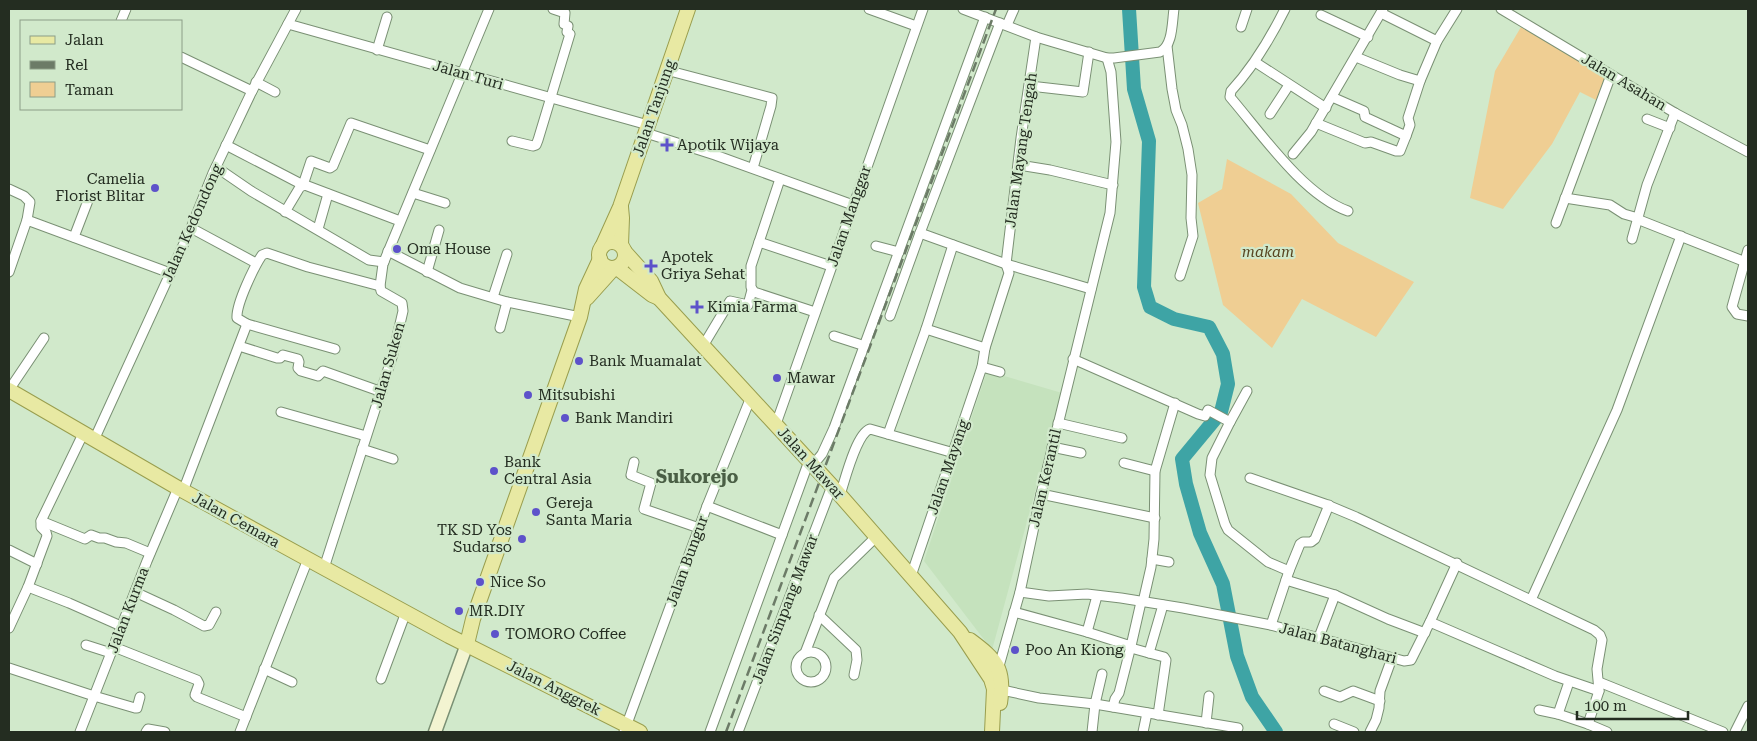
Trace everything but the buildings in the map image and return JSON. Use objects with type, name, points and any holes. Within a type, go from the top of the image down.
[{"type":"main road","name":"Jalan Tanjung","points":[[467,644],[473,619],[580,317],[586,289],[620,206],[688,9]]},
{"type":"main road","name":"Jalan Tanjung","points":[[620,206],[623,249]]},
{"type":"main road","points":[[584,301],[615,268],[623,263],[623,249],[617,243],[609,243],[601,253],[605,266],[615,268]]},
{"type":"main road","name":"Jalan Mawar","points":[[623,249],[651,281],[659,298],[836,490],[960,632],[994,688],[992,732],[1002,690],[1002,675],[999,666],[960,632]]},
{"type":"main road","name":"Jalan Mawar","points":[[615,268],[659,298]]},
{"type":"main road","name":"Jalan Cemara","points":[[9,390],[180,490],[467,644]]},
{"type":"main road","points":[[435,732],[467,644]]},
{"type":"main road","name":"Jalan Anggrek","points":[[467,644],[626,729],[640,732]]},
{"type":"street","name":"Jalan Kedondong","points":[[41,521],[88,437],[170,273],[215,169],[254,86],[296,9]]},
{"type":"street","points":[[335,349],[247,324],[239,320],[237,314],[256,263],[262,255],[267,253],[308,267],[380,286],[383,265],[388,251],[489,9]]},
{"type":"street","points":[[512,141],[530,146],[536,145],[570,34],[567,32],[568,26],[564,24],[566,13],[553,9]]},
{"type":"street","points":[[869,9],[916,26]]},
{"type":"street","name":"Jalan Manggar","points":[[776,424],[923,9]]},
{"type":"street","points":[[963,9],[981,13],[1036,36],[1111,58],[1160,52],[1167,46]]},
{"type":"street","points":[[890,316],[920,233],[1004,24],[1014,9]]},
{"type":"street","points":[[1174,9],[1167,46],[1176,110],[1188,149],[1192,175],[1191,218],[1193,236],[1180,276]]},
{"type":"street","points":[[1241,26],[1247,9]]},
{"type":"street","points":[[1285,9],[1269,41],[1255,62],[1232,89],[1230,97],[1287,165],[1326,200],[1348,212]]},
{"type":"street","points":[[1316,123],[1365,143],[1371,142],[1400,151],[1410,124],[1408,118],[1420,81],[1436,41],[1456,9]]},
{"type":"street","name":"Jalan Asahan","points":[[1501,9],[1675,113],[1748,152]]},
{"type":"street","points":[[1293,154],[1326,108],[1382,11],[1436,41]]},
{"type":"street","points":[[710,732],[782,535],[811,463],[822,454],[834,428],[865,346],[981,13]]},
{"type":"street","points":[[1321,15],[1368,37]]},
{"type":"street","points":[[377,50],[388,17]]},
{"type":"street","name":"Jalan Turi","points":[[288,24],[550,98],[647,129],[853,204]]},
{"type":"street","name":"Jalan Mayang Tengah","points":[[983,358],[1009,274],[1006,264],[1036,36]]},
{"type":"street","points":[[1030,86],[1083,92],[1089,52]]},
{"type":"street","points":[[182,57],[254,86],[275,92]]},
{"type":"street","points":[[1356,57],[1420,81]]},
{"type":"street","name":"Jalan Kerantil","points":[[999,666],[1020,592],[1052,447],[1110,213],[1115,124],[1111,58]]},
{"type":"street","points":[[1255,62],[1326,108]]},
{"type":"street","points":[[666,70],[772,98],[753,168]]},
{"type":"street","points":[[1556,223],[1612,75]]},
{"type":"street","points":[[1270,114],[1289,84]]},
{"type":"street","points":[[1332,97],[1364,110],[1366,118],[1406,136]]},
{"type":"street","points":[[1632,239],[1647,185],[1675,113]]},
{"type":"street","points":[[1647,119],[1670,128]]},
{"type":"street","points":[[285,212],[303,185],[311,161],[330,168],[333,166],[351,122],[430,150]]},
{"type":"street","points":[[226,145],[303,185],[400,221]]},
{"type":"street","points":[[1019,165],[1050,170],[1113,185]]},
{"type":"street","points":[[215,169],[285,212],[318,229],[369,260],[383,265]]},
{"type":"street","points":[[703,346],[730,301],[748,305],[752,290],[751,266],[780,179]]},
{"type":"street","points":[[9,189],[24,196],[30,202],[27,220],[9,272]]},
{"type":"street","points":[[412,193],[445,203]]},
{"type":"street","points":[[318,229],[328,194]]},
{"type":"street","points":[[74,237],[90,198]]},
{"type":"street","points":[[1565,198],[1610,205],[1624,214],[1746,262]]},
{"type":"street","points":[[27,220],[170,273]]},
{"type":"street","points":[[191,228],[256,263]]},
{"type":"street","points":[[427,272],[439,230]]},
{"type":"street","points":[[920,233],[1006,264],[1091,289]]},
{"type":"street","points":[[1531,600],[1617,410],[1681,236]]},
{"type":"street","points":[[758,242],[831,266]]},
{"type":"street","points":[[953,245],[926,329],[888,434],[954,453]]},
{"type":"street","points":[[876,246],[899,252]]},
{"type":"street","points":[[1748,250],[1732,307],[1737,314],[1748,316]]},
{"type":"street","points":[[388,251],[460,288],[507,302],[580,317]]},
{"type":"street","points":[[492,298],[507,254]]},
{"type":"street","name":"Jalan Suken","points":[[324,568],[382,392],[403,308],[402,303],[398,300],[383,293],[380,286]]},
{"type":"street","points":[[752,290],[815,312]]},
{"type":"street","points":[[500,328],[507,302]]},
{"type":"street","name":"Jalan Kurma","points":[[80,732],[150,553],[180,490],[247,324]]},
{"type":"street","points":[[926,329],[983,358],[1000,372]]},
{"type":"street","points":[[834,336],[865,346]]},
{"type":"street","points":[[9,390],[44,338]]},
{"type":"street","points":[[239,346],[277,358],[284,356],[298,359],[298,368],[301,371],[318,376],[323,371],[382,392]]},
{"type":"street","name":"Jalan Mayang","points":[[911,576],[954,453],[983,358]]},
{"type":"street","points":[[1073,359],[1204,416],[1206,416],[1208,410],[1228,421]]},
{"type":"street","points":[[1247,391],[1228,421],[1212,458],[1210,475],[1228,530],[1287,576],[1335,595],[1388,620],[1424,633]]},
{"type":"street","name":"Jalan Bungur","points":[[626,729],[699,528],[751,397]]},
{"type":"street","points":[[1114,707],[1131,647],[1152,558],[1155,518],[1155,471],[1175,403]]},
{"type":"street","points":[[280,412],[366,436]]},
{"type":"street","points":[[1058,423],[1122,438]]},
{"type":"street","name":"Jalan Simpang Mawar","points":[[738,732],[836,490],[859,439],[870,429],[888,434]]},
{"type":"street","points":[[1052,447],[1081,453]]},
{"type":"street","points":[[362,449],[393,459]]},
{"type":"street","points":[[634,462],[631,474],[651,483],[644,509],[699,528]]},
{"type":"street","points":[[1124,463],[1155,471]]},
{"type":"street","points":[[1250,478],[1329,505],[1594,630],[1600,635],[1602,640],[1597,669],[1599,686],[1588,724]]},
{"type":"street","points":[[1041,494],[1155,518]]},
{"type":"street","points":[[1271,625],[1300,544],[1302,542],[1311,542],[1315,539],[1329,505]]},
{"type":"street","points":[[708,506],[782,535]]},
{"type":"street","points":[[9,628],[12,612],[28,587],[47,536],[41,527],[41,521],[85,539],[91,536],[116,542],[126,542],[150,553]]},
{"type":"street","points":[[804,653],[834,578],[876,537]]},
{"type":"street","points":[[9,550],[37,564]]},
{"type":"street","points":[[1152,558],[1169,562]]},
{"type":"street","points":[[240,732],[308,559]]},
{"type":"street","name":"Jalan Batanghari","points":[[1020,592],[1049,596],[1087,594],[1250,620],[1320,637],[1404,661],[1411,660],[1457,564]]},
{"type":"street","points":[[28,587],[121,626]]},
{"type":"street","points":[[135,592],[204,626],[209,625],[216,612]]},
{"type":"street","points":[[1320,637],[1335,595]]},
{"type":"street","points":[[1087,632],[1097,596]]},
{"type":"street","points":[[1149,653],[1163,605]]},
{"type":"street","points":[[381,678],[406,612]]},
{"type":"street","points":[[1014,612],[1087,632],[1164,657],[1166,660],[1158,715]]},
{"type":"street","points":[[819,615],[856,650],[857,660],[854,674]]},
{"type":"street","points":[[1430,622],[1570,682],[1599,686],[1639,697],[1723,732]]},
{"type":"street","points":[[86,645],[112,650],[197,680],[199,684],[195,695],[246,717]]},
{"type":"street","points":[[1370,732],[1376,720],[1380,696],[1392,658]]},
{"type":"street","points":[[9,668],[136,708],[140,697]]},
{"type":"street","points":[[264,670],[292,682]]},
{"type":"street","points":[[1092,732],[1095,704],[1102,674]]},
{"type":"street","points":[[1558,714],[1570,682]]},
{"type":"street","points":[[1002,690],[1039,698],[1095,704],[1238,728]]},
{"type":"street","points":[[1324,691],[1340,697],[1353,691],[1380,696]]},
{"type":"street","points":[[1206,723],[1209,696]]},
{"type":"street","points":[[1735,732],[1748,706]]},
{"type":"street","points":[[1539,710],[1558,714],[1607,732]]},
{"type":"street","points":[[1143,732],[1147,713]]},
{"type":"street","points":[[1334,724],[1354,732]]},
{"type":"street","points":[[146,732],[148,729],[165,732]]},
{"type":"shaded area","points":[[987,371],[1062,393],[992,650],[924,561]]},
{"type":"green space","points":[[1521,27],[1606,76],[1596,100],[1580,92],[1552,144],[1503,209],[1470,198],[1495,71]]},
{"type":"green space","name":"makam","points":[[1227,159],[1291,194],[1338,243],[1414,282],[1376,337],[1302,299],[1272,348],[1223,305],[1198,203],[1222,189]]},
{"type":"waterway","points":[[1129,9],[1134,89],[1149,141],[1144,287],[1150,307],[1174,319],[1209,327],[1223,354],[1228,384],[1221,412],[1182,459],[1186,484],[1200,533],[1223,584],[1237,656],[1252,697],[1276,732]]},
{"type":"railway","points":[[726,732],[996,9]]},
{"type":"place","name":"Apotik Wijaya","points":[[667,145]]},
{"type":"place","name":"Camelia Florist Blitar","points":[[155,188]]},
{"type":"place","name":"Oma House","points":[[397,249]]},
{"type":"place","name":"Apotek Griya Sehat","points":[[651,266]]},
{"type":"place","name":"Kimia Farma","points":[[697,307]]},
{"type":"place","name":"Bank Muamalat","points":[[579,361]]},
{"type":"place","name":"Mawar","points":[[777,378]]},
{"type":"place","name":"Mitsubishi","points":[[528,395]]},
{"type":"place","name":"Bank Mandiri","points":[[565,418]]},
{"type":"place","name":"Bank Central Asia","points":[[494,471]]},
{"type":"place","name":"Gereja Santa Maria","points":[[536,512]]},
{"type":"place","name":"TK SD Yos Sudarso","points":[[522,539]]},
{"type":"place","name":"Nice So","points":[[480,582]]},
{"type":"place","name":"MR.DIY","points":[[459,611]]},
{"type":"place","name":"TOMORO Coffee","points":[[495,634]]},
{"type":"place","name":"Poo An Kiong","points":[[1015,650]]},
{"type":"district","name":"Sukorejo","points":[[697,476]]}]
